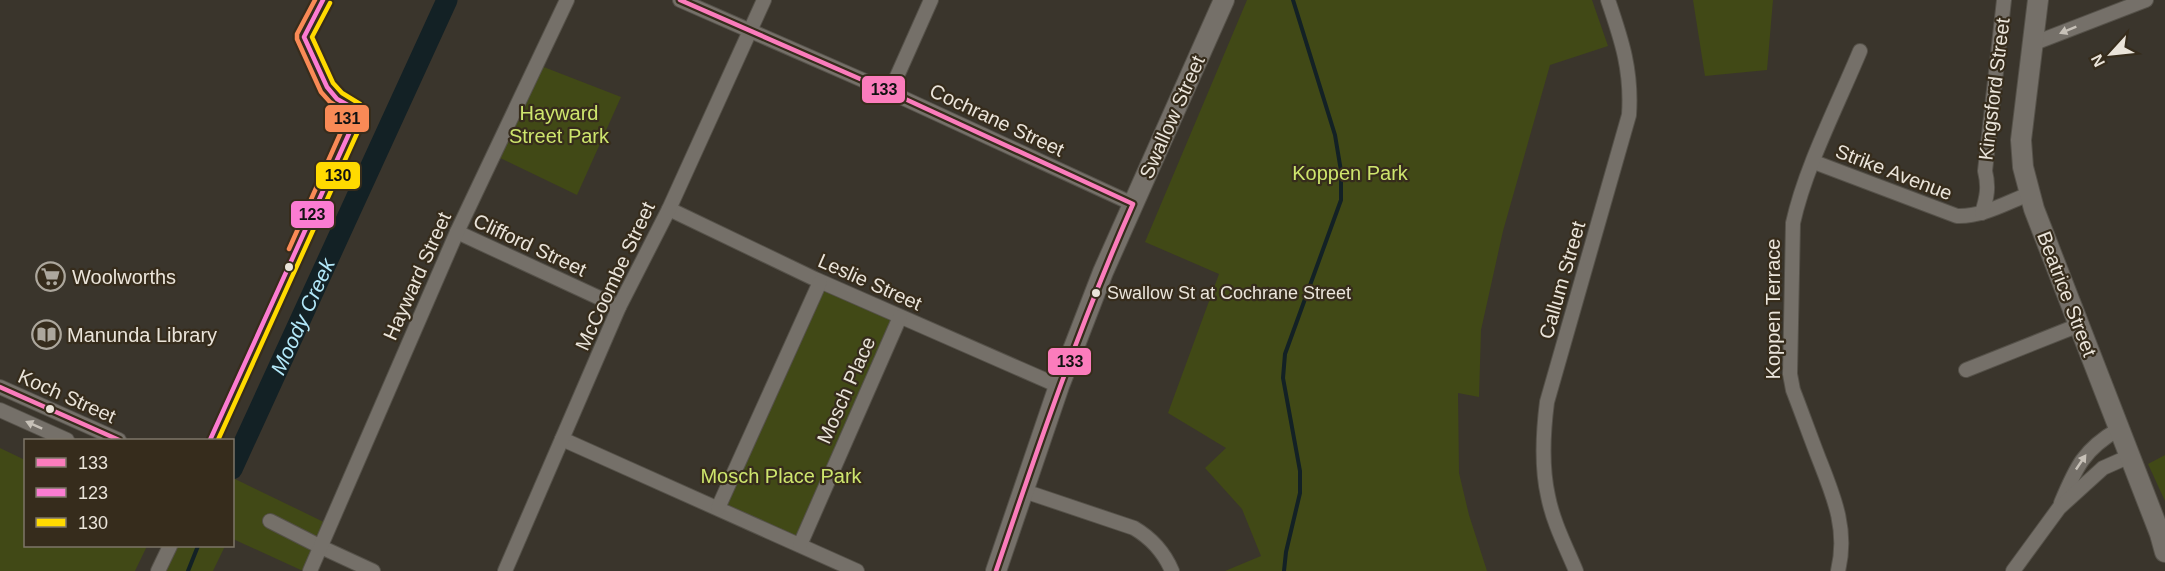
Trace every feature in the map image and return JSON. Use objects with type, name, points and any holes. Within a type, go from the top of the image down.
[{"type":"street","name":"Hayward Street","points":[[310,571],[457,232],[567,0]]},
{"type":"street","name":"Cochrane Street","points":[[680,0],[890,92],[1133,204]]},
{"type":"street","name":"McCoombe Street","points":[[505,571],[619,308],[669,209],[764,0]]},
{"type":"street","points":[[890,92],[931,0]]},
{"type":"street","name":"Swallow Street","points":[[996,571],[1059,386],[1103,272],[1224,0]]},
{"type":"street","name":"Callum Street","points":[[1576,571],[1548,497],[1544,474],[1544,426],[1550,393],[1629,115],[1630,75],[1625,50],[1608,0]]},
{"type":"street","name":"Kingsford Street","points":[[1982,213],[1988,195],[1988,182],[1984,171],[2004,0]]},
{"type":"street","name":"Kingsford Street","points":[[2032,44],[2038,0]]},
{"type":"street","points":[[2032,44],[2146,0]]},
{"type":"street","name":"Beatrice Street","points":[[2032,44],[2021,140],[2022,167],[2029,194],[2163,543]]},
{"type":"street","name":"Koppen Terrace","points":[[1838,571],[1842,532],[1838,509],[1793,390],[1790,374],[1793,223],[1814,162],[1860,51]]},
{"type":"street","name":"Strike Avenue","points":[[1814,162],[1950,214],[1968,216],[1982,213],[2029,194]]},
{"type":"street","name":"Leslie Street","points":[[669,209],[820,282],[1059,386]]},
{"type":"street","name":"Clifford Street","points":[[457,232],[619,308]]},
{"type":"street","points":[[718,508],[820,282]]},
{"type":"street","name":"Mosch Place","points":[[800,545],[900,317]]},
{"type":"street","points":[[1966,370],[2079,325]]},
{"type":"street","name":"Koch Street","points":[[0,387],[115,439]]},
{"type":"street","name":"Koch Street","points":[[0,410],[64,439]]},
{"type":"street","points":[[2059,508],[2070,479],[2091,448],[2102,438],[2119,429]]},
{"type":"street","points":[[562,439],[856,571]]},
{"type":"street","points":[[2013,571],[2059,508],[2103,468],[2130,456]]},
{"type":"street","points":[[1024,491],[1134,528],[1155,544],[1172,571]]},
{"type":"street","points":[[270,521],[373,571]]},
{"type":"street","points":[[158,571],[170,547]]},
{"type":"green space","name":"Koppen Park","points":[[1247,0],[1592,0],[1608,46],[1550,65],[1503,231],[1481,330],[1479,397],[1458,393],[1459,473],[1469,515],[1487,571],[1225,571],[1261,556],[1242,509],[1205,468],[1226,448],[1168,413],[1219,274],[1145,242]]},
{"type":"green space","points":[[1693,0],[1773,0],[1767,70],[1705,76]]},
{"type":"green space","name":"Hayward Street Park","points":[[536,64],[621,97],[577,195],[494,155]]},
{"type":"green space","name":"Mosch Place Park","points":[[820,282],[900,317],[800,545],[718,508]]},
{"type":"green space","points":[[0,448],[24,460],[24,547],[147,547],[135,571],[0,571]]},
{"type":"green space","points":[[2165,455],[2165,501],[2148,464]]},
{"type":"green space","points":[[234,478],[332,526],[310,571],[303,571],[234,539]]},
{"type":"green space","points":[[170,547],[225,547],[213,571],[158,571]]},
{"type":"waterway","name":"Moody Creek","points":[[234,465],[447,0]]},
{"type":"waterway","points":[[1284,571],[1286,552],[1300,493],[1300,471],[1283,378],[1285,354],[1341,200],[1341,171],[1335,135],[1293,0]]},
{"type":"waterway","name":"Moody Creek","points":[[188,571],[198,547]]},
{"type":"transit line","name":"131","points":[[289,249],[349,114],[330,102],[321,92],[297,39],[297,34],[315,0]]},
{"type":"transit line","name":"123","points":[[210,439],[357,116],[355,109],[337,99],[327,87],[304,37],[323,0]]},
{"type":"transit line","name":"133","points":[[680,0],[890,92],[1133,204],[1077,340],[996,571]]},
{"type":"transit line","name":"130","points":[[218,439],[364,118],[360,104],[342,93],[333,83],[312,37],[330,3]]},
{"type":"transit line","name":"133","points":[[0,387],[117,439]]},
{"type":"place","name":"Woolworths","points":[[51,277]]},
{"type":"place","name":"Swallow St at Cochrane Street","points":[[1096,293]]},
{"type":"place","name":"Manunda Library","points":[[46,335]]}]
